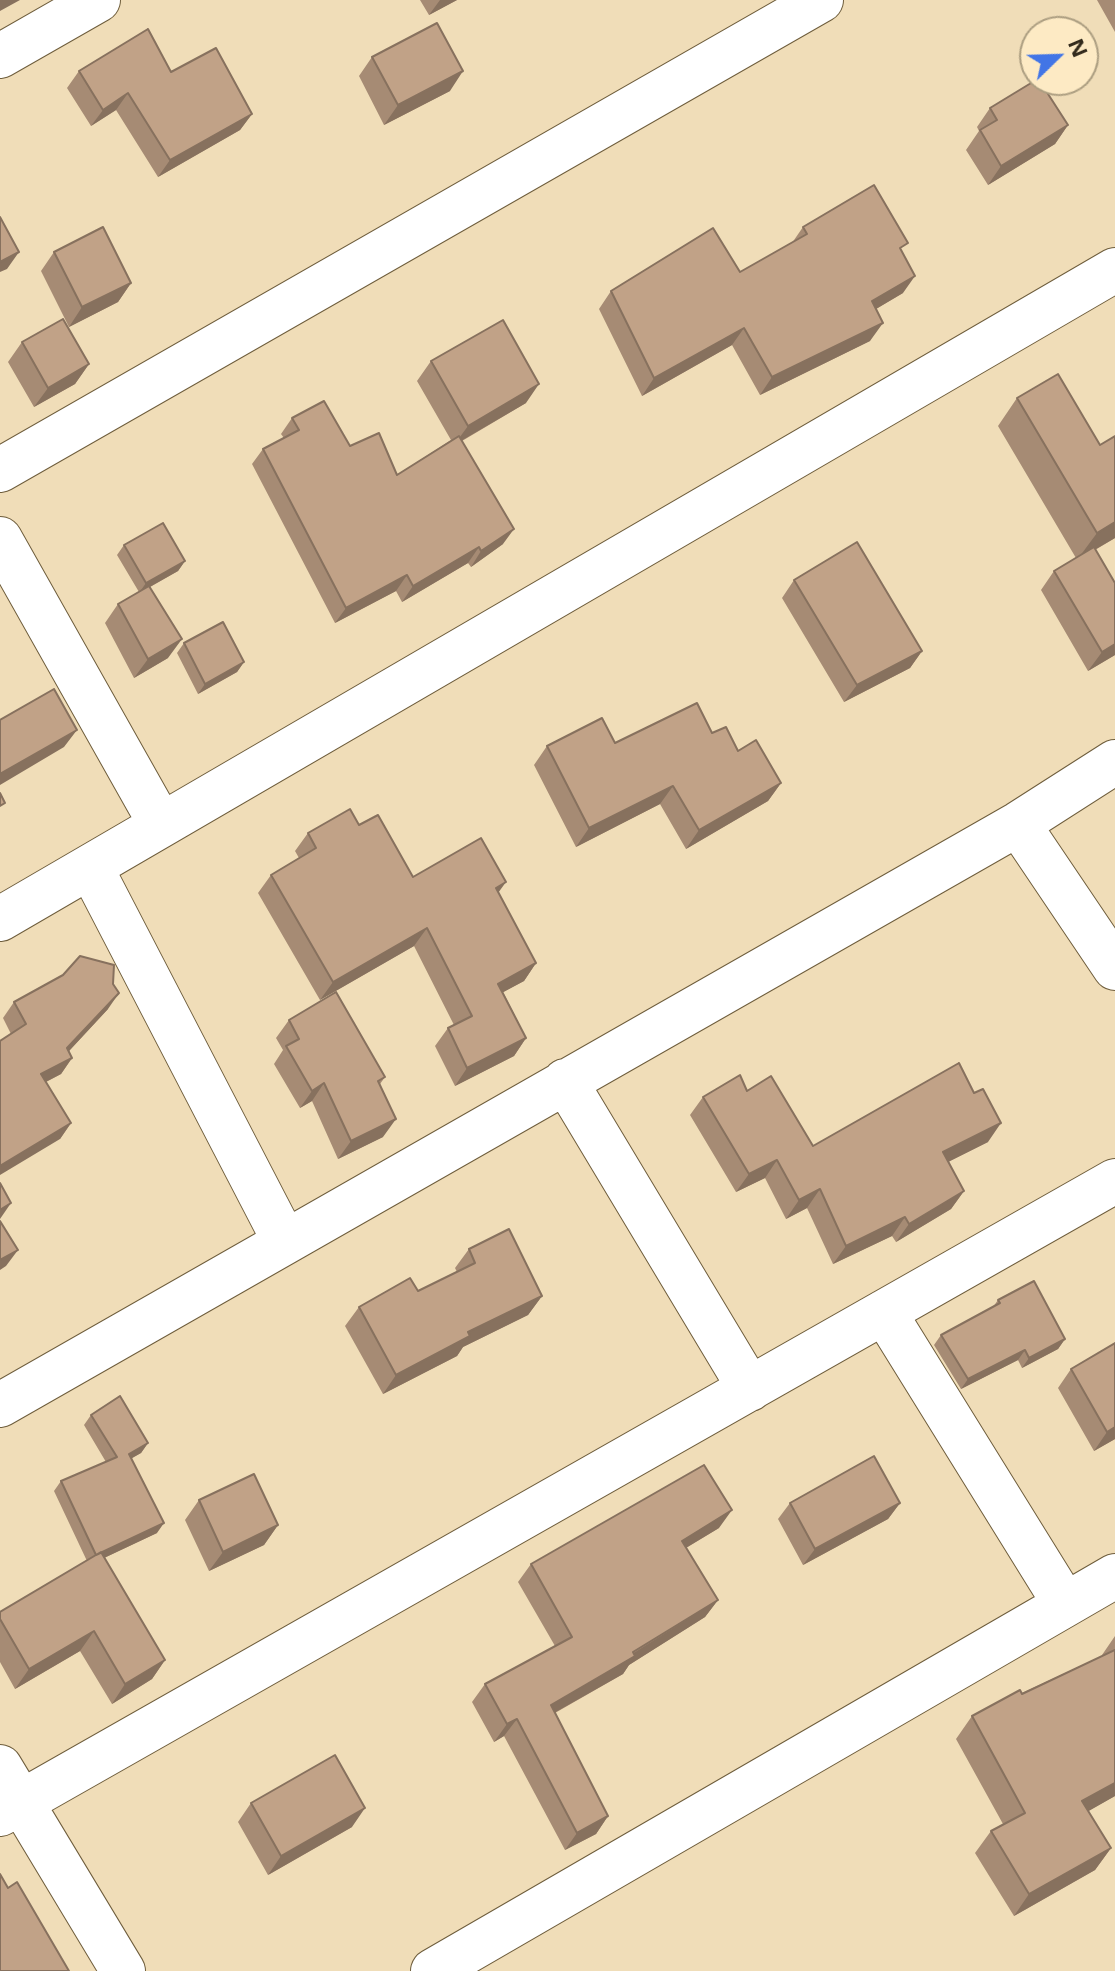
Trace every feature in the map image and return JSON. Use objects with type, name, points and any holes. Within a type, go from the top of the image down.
[{"type":"street","points":[[0,56],[98,0]]},
{"type":"street","points":[[0,470],[821,0]]},
{"type":"street","points":[[0,919],[91,868],[160,823],[1115,270]]},
{"type":"street","points":[[0,539],[160,823]]},
{"type":"street","points":[[0,1405],[1018,824],[1115,762]]},
{"type":"street","points":[[1018,824],[1115,968]]},
{"type":"street","points":[[91,868],[285,1242]]},
{"type":"street","points":[[565,1081],[750,1389]]},
{"type":"street","points":[[123,1971],[7,1795],[750,1389],[1115,1181]]},
{"type":"street","points":[[884,1312],[1065,1604]]},
{"type":"street","points":[[433,1971],[1115,1576]]},
{"type":"building","points":[[437,23],[463,71],[398,105],[372,57]]},
{"type":"building","points":[[148,29],[171,72],[216,48],[252,114],[170,160],[128,93],[103,110],[79,71]]},
{"type":"building","points":[[1019,90],[1019,96],[1049,96],[1068,125],[1001,166],[980,130],[997,120],[990,108]]},
{"type":"building","points":[[874,185],[908,243],[900,248],[915,276],[872,301],[883,323],[772,377],[744,328],[654,378],[611,291],[713,228],[740,272],[807,234],[803,227]]},
{"type":"building","points":[[0,217],[19,252],[0,262]]},
{"type":"building","points":[[103,227],[131,283],[82,307],[54,252]]},
{"type":"building","points":[[63,319],[89,364],[48,388],[22,342]]},
{"type":"building","points":[[503,320],[539,384],[468,426],[431,361]]},
{"type":"building","points":[[1058,374],[1100,445],[1115,436],[1115,522],[1097,533],[1017,398]]},
{"type":"building","points":[[324,401],[350,446],[379,433],[397,475],[459,436],[514,529],[481,551],[479,547],[413,586],[407,575],[346,608],[263,449],[299,430],[292,418]]},
{"type":"building","points":[[163,523],[185,561],[146,583],[124,545]]},
{"type":"building","points":[[857,542],[922,651],[857,685],[794,580]]},
{"type":"building","points":[[1094,547],[1115,583],[1115,644],[1102,652],[1054,571]]},
{"type":"building","points":[[149,586],[182,639],[148,659],[118,604]]},
{"type":"building","points":[[223,622],[244,662],[205,684],[184,643]]},
{"type":"building","points":[[54,689],[77,730],[0,774],[0,720]]},
{"type":"building","points":[[697,703],[712,733],[726,727],[738,751],[756,740],[781,783],[699,830],[673,786],[589,828],[547,746],[602,718],[615,743]]},
{"type":"building","points":[[350,809],[359,825],[378,815],[413,877],[481,838],[506,882],[496,888],[536,963],[498,984],[526,1038],[467,1068],[448,1028],[472,1016],[427,928],[333,982],[271,875],[316,848],[308,833]]},
{"type":"building","points":[[80,956],[114,965],[113,984],[119,993],[67,1048],[72,1058],[41,1074],[71,1123],[0,1166],[0,1041],[26,1024],[14,1002],[63,975]]},
{"type":"building","points":[[336,992],[385,1077],[378,1081],[396,1119],[351,1141],[324,1083],[312,1091],[286,1046],[299,1039],[289,1020]]},
{"type":"building","points":[[959,1063],[974,1093],[983,1089],[1001,1123],[943,1152],[964,1191],[909,1224],[905,1217],[846,1246],[820,1189],[799,1200],[777,1160],[749,1174],[703,1097],[740,1075],[747,1091],[771,1076],[813,1146]]},
{"type":"building","points":[[0,1183],[11,1203],[0,1210]]},
{"type":"building","points":[[0,1221],[18,1250],[0,1260]]},
{"type":"building","points":[[509,1229],[542,1296],[468,1332],[470,1336],[396,1375],[359,1307],[410,1278],[418,1291],[475,1263],[469,1249]]},
{"type":"building","points":[[1034,1281],[1065,1339],[1029,1358],[1025,1350],[968,1379],[941,1335]]},
{"type":"building","points":[[1115,1343],[1115,1427],[1107,1432],[1071,1369]]},
{"type":"building","points":[[120,1396],[148,1443],[129,1454],[164,1523],[96,1555],[61,1481],[117,1457],[91,1415]]},
{"type":"building","points":[[874,1456],[900,1503],[815,1549],[790,1503]]},
{"type":"building","points":[[704,1465],[732,1510],[682,1541],[718,1600],[633,1652],[635,1656],[551,1705],[608,1816],[577,1833],[517,1719],[507,1724],[485,1684],[572,1637],[531,1564]]},
{"type":"building","points":[[254,1474],[278,1525],[223,1552],[199,1500]]},
{"type":"building","points":[[101,1552],[165,1660],[125,1684],[94,1631],[29,1669],[0,1619],[0,1612]]},
{"type":"building","points":[[1115,1650],[1115,1783],[1082,1801],[1111,1848],[1029,1894],[991,1831],[1025,1813],[972,1716],[1020,1690],[1022,1694]]},
{"type":"building","points":[[335,1755],[365,1808],[281,1856],[251,1803]]},
{"type":"building","points":[[0,1874],[8,1888],[17,1882],[69,1971],[0,1971]]}]
